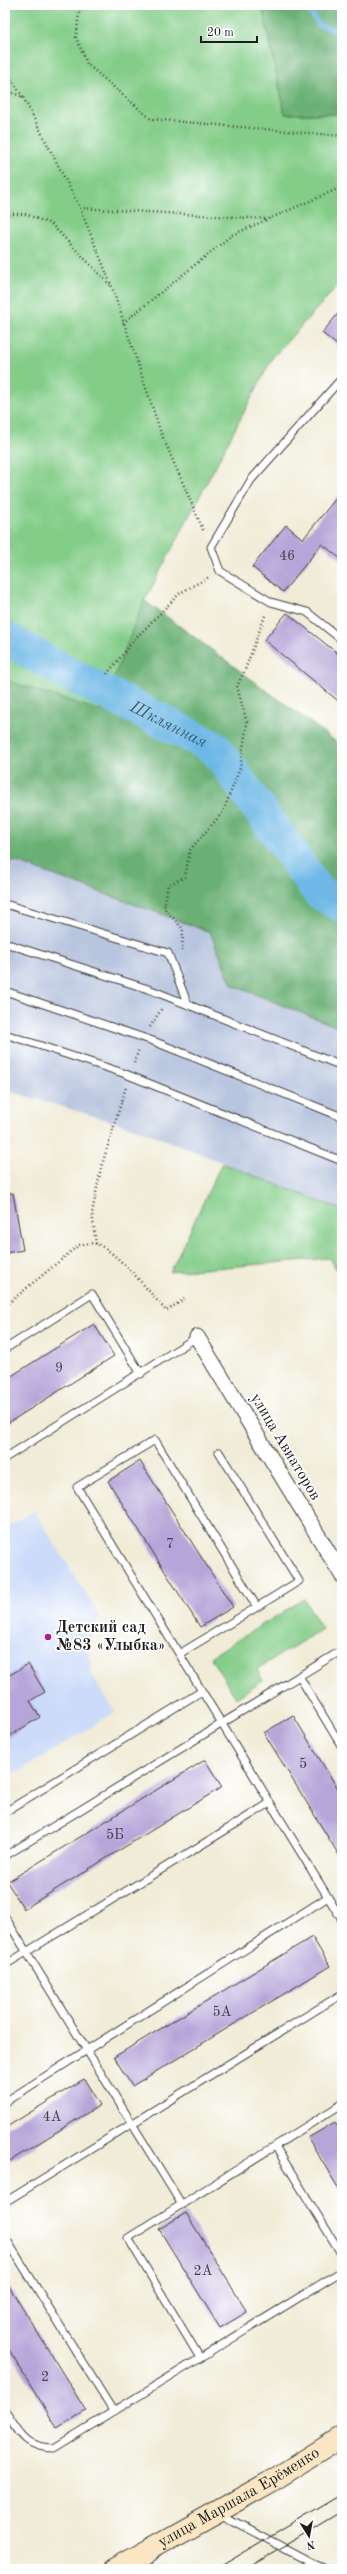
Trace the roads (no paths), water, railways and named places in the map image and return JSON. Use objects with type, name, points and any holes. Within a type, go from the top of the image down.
[{"type":"main road","name":"улица Маршала Ерёменко","points":[[115,2569],[216,2512],[342,2437]]},
{"type":"street","name":"улица Авиаторов","points":[[198,1337],[342,1575]]},
{"type":"lane","points":[[342,378],[251,480],[211,546],[220,571],[271,602],[306,612],[342,640]]},
{"type":"lane","points":[[5,904],[168,953],[188,1005]]},
{"type":"lane","points":[[5,943],[168,997],[342,1066]]},
{"type":"lane","points":[[5,991],[143,1038],[342,1117]]},
{"type":"lane","points":[[5,1034],[129,1076],[342,1162]]},
{"type":"lane","points":[[5,1349],[92,1294],[141,1374]]},
{"type":"lane","points":[[5,1458],[198,1337]]},
{"type":"lane","points":[[257,1607],[155,1440],[77,1487],[342,1920]]},
{"type":"lane","points":[[180,1654],[299,1581],[219,1452]]},
{"type":"lane","points":[[5,1856],[342,1650]]},
{"type":"lane","points":[[299,1676],[342,1747]]},
{"type":"lane","points":[[5,1812],[202,1691]]},
{"type":"lane","points":[[5,1965],[270,1803]]},
{"type":"lane","points":[[5,2102],[328,1897]]},
{"type":"lane","points":[[5,1917],[182,2204]]},
{"type":"lane","points":[[5,2202],[342,1994]]},
{"type":"lane","points":[[200,2358],[128,2238],[342,2104]]},
{"type":"lane","points":[[275,2146],[342,2255]]},
{"type":"lane","points":[[5,2237],[113,2411]]},
{"type":"lane","points":[[5,2411],[25,2439],[35,2446],[54,2448],[342,2271]]},
{"type":"lane","points":[[216,2512],[324,2569]]},
{"type":"waterway","points":[[305,5],[319,25],[342,33]]},
{"type":"waterway","name":"Шклянная","points":[[5,638],[71,675],[215,748],[319,892],[342,906]]},
{"type":"tram line","points":[[216,2569],[342,2494]]},
{"type":"tram line","points":[[246,2569],[342,2511]]},
{"type":"place","name":"Детский сад №83 «Улыбка»","points":[[48,1637]]}]
